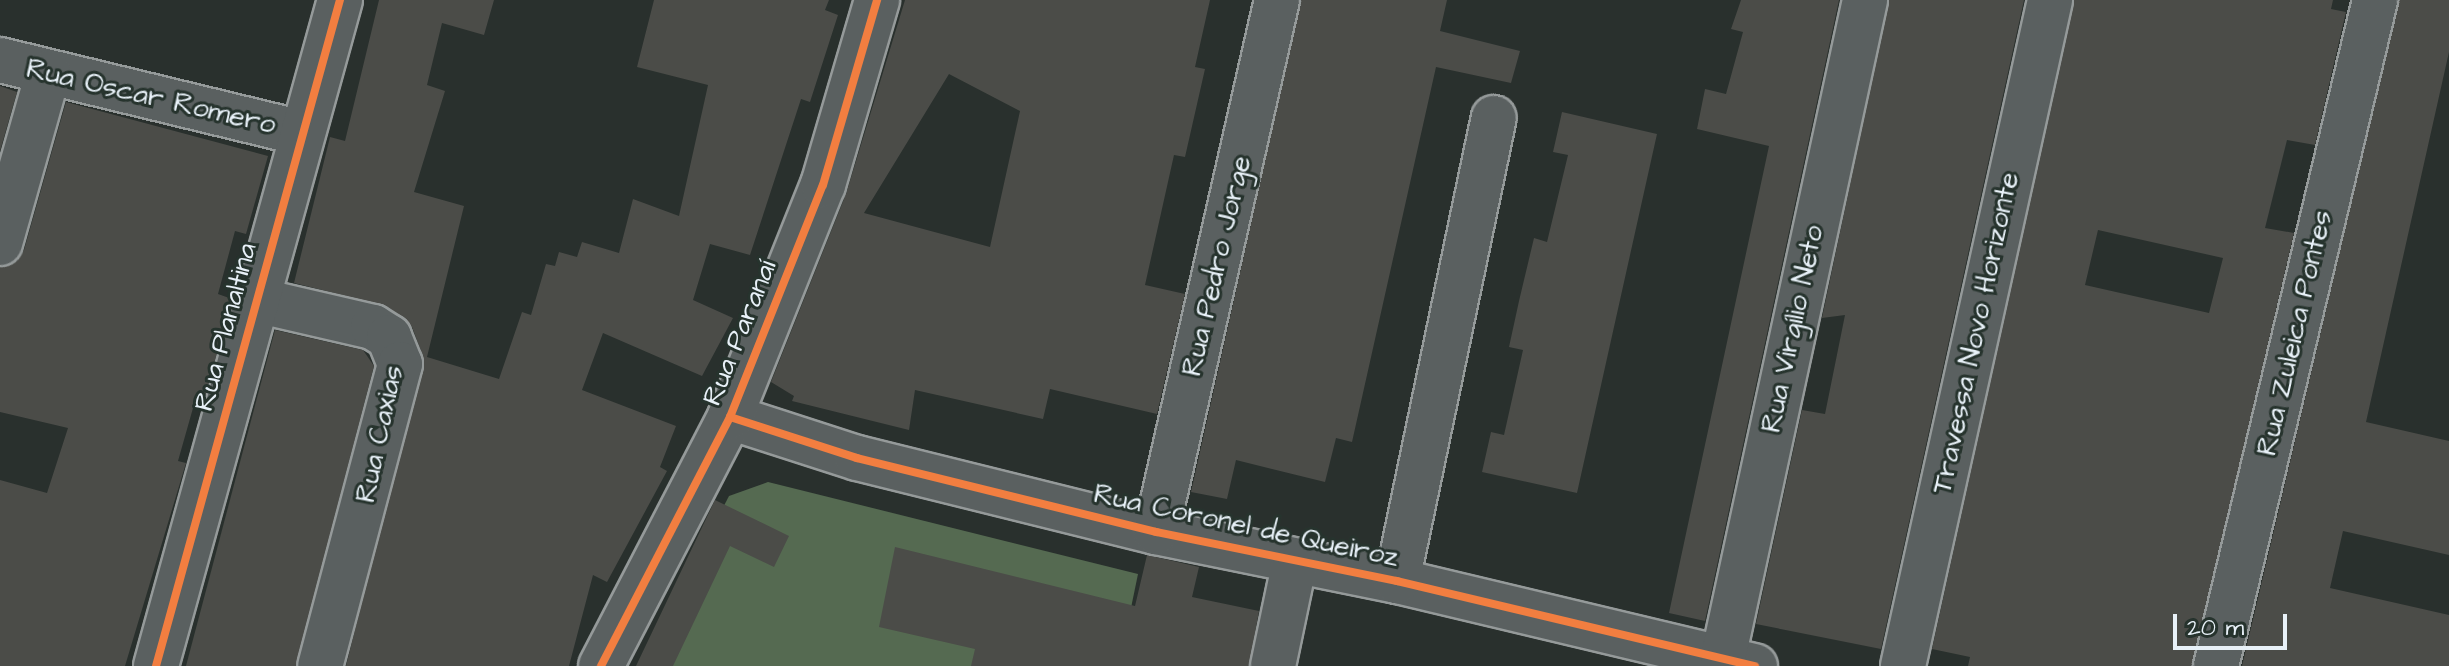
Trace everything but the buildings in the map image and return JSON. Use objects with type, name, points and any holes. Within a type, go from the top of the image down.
[{"type":"street","name":"Rua Planaltina","points":[[156,666],[340,0]]},
{"type":"street","name":"Rua Paranaí","points":[[601,666],[730,417],[823,185],[877,0]]},
{"type":"street","name":"Rua Pedro Jorge","points":[[1156,532],[1277,0]]},
{"type":"street","name":"Rua Virgílio Neto","points":[[1739,662],[1865,0]]},
{"type":"street","name":"Travessa Novo Horizonte","points":[[1903,666],[2050,0]]},
{"type":"street","name":"Rua Zuleica Pontes","points":[[2216,666],[2375,0]]},
{"type":"street","name":"Rua Oscar Romero","points":[[0,60],[302,133]]},
{"type":"street","points":[[0,243],[48,73]]},
{"type":"street","points":[[1397,581],[1494,118]]},
{"type":"street","name":"Rua Caxias","points":[[256,300],[373,327],[389,337],[400,364],[320,666]]},
{"type":"street","name":"Rua Coronel de Queiroz","points":[[730,417],[857,458],[1156,532],[1397,581],[1739,662]]},
{"type":"street","points":[[1273,666],[1295,561]]},
{"type":"green space","points":[[768,482],[1138,574],[1119,666],[641,666],[729,496]]},
{"type":"cycle path","points":[[156,666],[340,0]]},
{"type":"cycle path","points":[[601,666],[730,417],[823,185],[877,0]]},
{"type":"cycle path","points":[[730,417],[857,458],[1156,532],[1397,581],[1755,666]]}]
